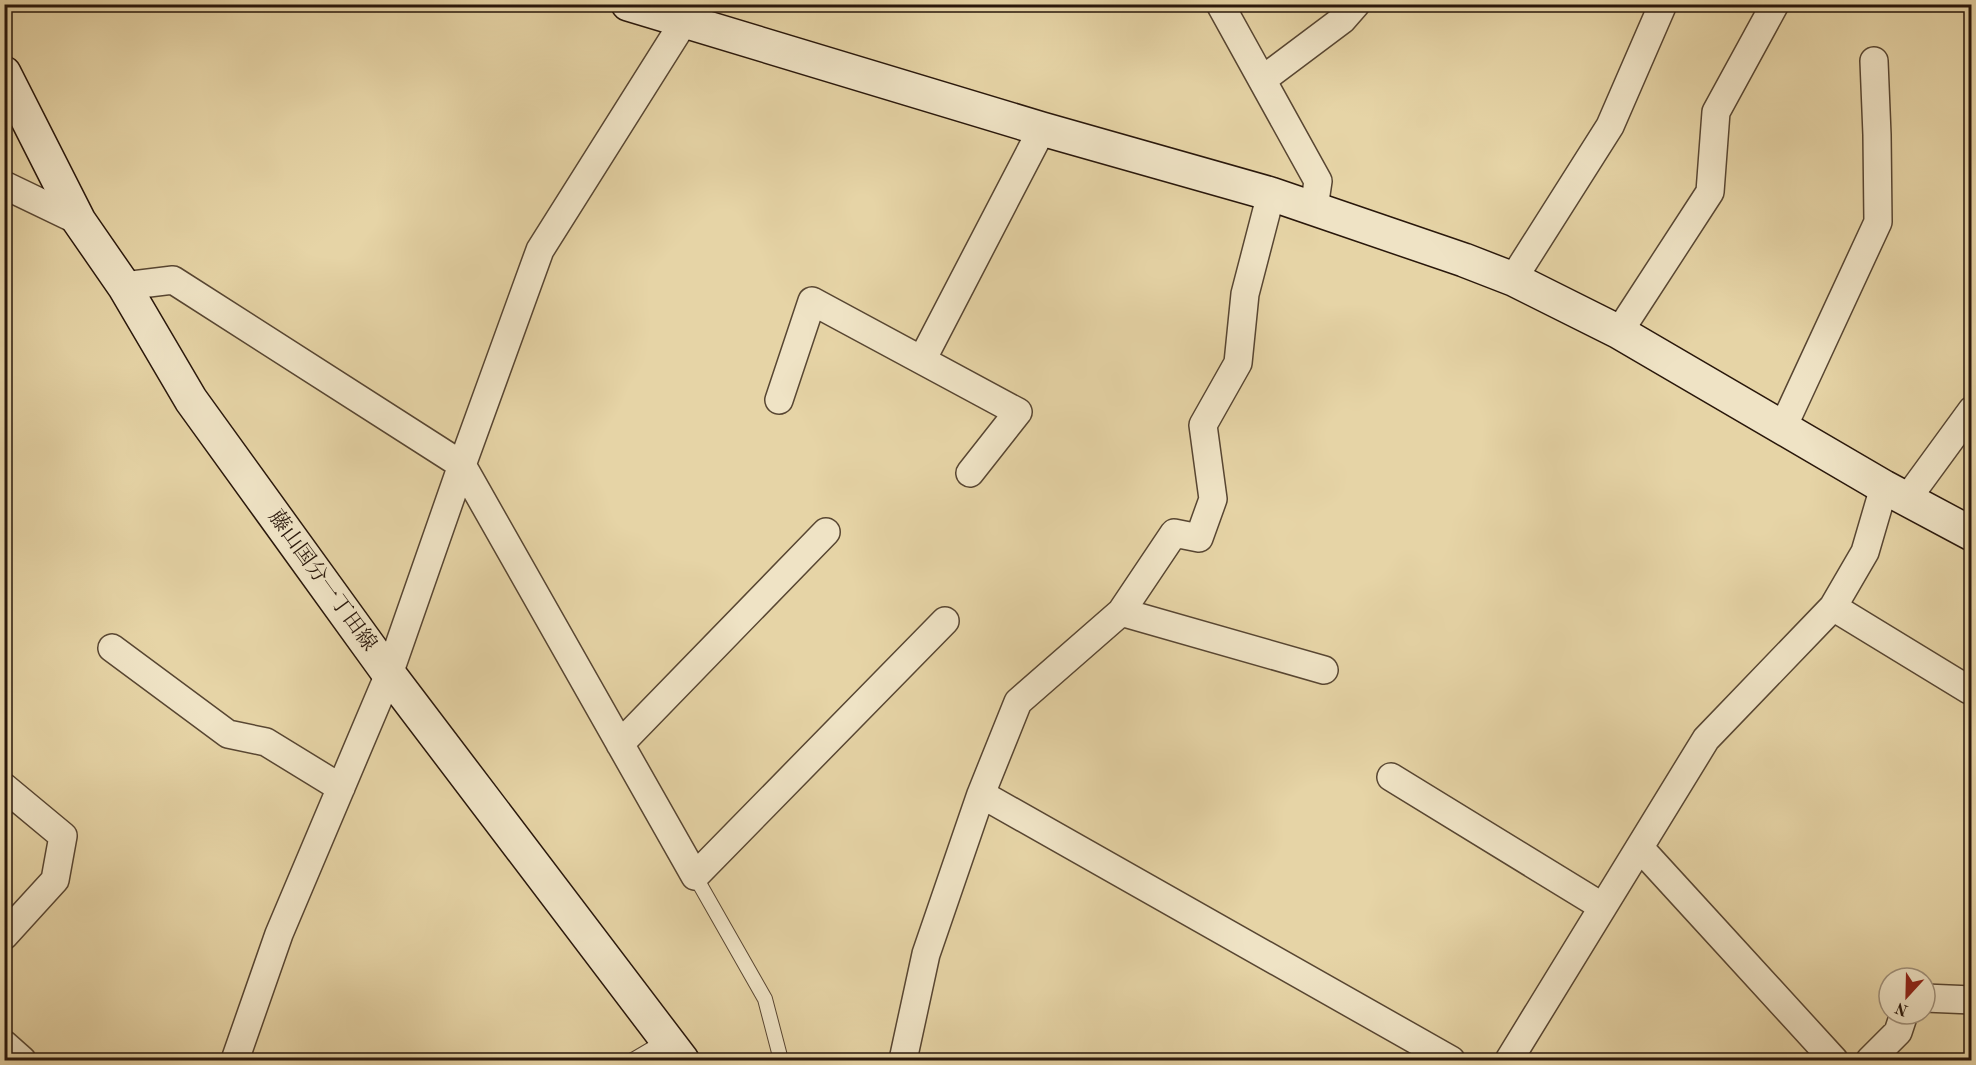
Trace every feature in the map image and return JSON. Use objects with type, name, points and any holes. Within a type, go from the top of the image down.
[{"type":"street","points":[[628,4],[689,13],[1042,129],[1271,194],[1513,279],[1619,333],[1895,493],[1971,534]]},
{"type":"street","points":[[1220,4],[1318,181],[1314,208]]},
{"type":"street","points":[[1262,80],[1342,20],[1356,4]]},
{"type":"street","points":[[1513,279],[1610,126],[1663,4]]},
{"type":"street","points":[[1619,333],[1710,192],[1716,112],[1775,4]]},
{"type":"street","points":[[235,1060],[279,934],[389,674],[540,250],[689,13]]},
{"type":"street","points":[[1783,427],[1878,222],[1874,61]]},
{"type":"street","name":"藤山国分一丁田線","points":[[4,73],[79,221],[124,286],[191,400],[389,674],[674,1050]]},
{"type":"street","points":[[922,360],[1042,129]]},
{"type":"street","points":[[4,185],[79,221]]},
{"type":"street","points":[[903,1060],[926,954],[981,794],[1018,702],[1121,612],[1174,533],[1199,538],[1213,499],[1203,425],[1238,363],[1245,294],[1271,194]]},
{"type":"street","points":[[124,286],[173,280],[462,465],[695,876],[945,621]]},
{"type":"street","points":[[779,400],[812,301],[1018,412],[970,473]]},
{"type":"street","points":[[1509,1060],[1706,739],[1833,607],[1865,552],[1895,493],[1971,410]]},
{"type":"street","points":[[620,744],[826,532]]},
{"type":"street","points":[[1833,607],[1969,690]]},
{"type":"street","points":[[1121,612],[1324,670]]},
{"type":"street","points":[[112,648],[228,734],[267,742],[341,788]]},
{"type":"street","points":[[1391,777],[1603,907]]},
{"type":"street","points":[[4,787],[63,836],[56,880],[4,936]]},
{"type":"street","points":[[981,794],[1451,1060]]},
{"type":"street","points":[[1640,848],[1834,1060]]},
{"type":"street","points":[[1937,999],[1971,1000]]},
{"type":"street","points":[[1870,1060],[1898,1032],[1900,1026]]},
{"type":"street","points":[[4,1044],[22,1060]]},
{"type":"lane","points":[[695,876],[765,999],[781,1060]]},
{"type":"lane","points":[[633,1060],[674,1050]]}]
